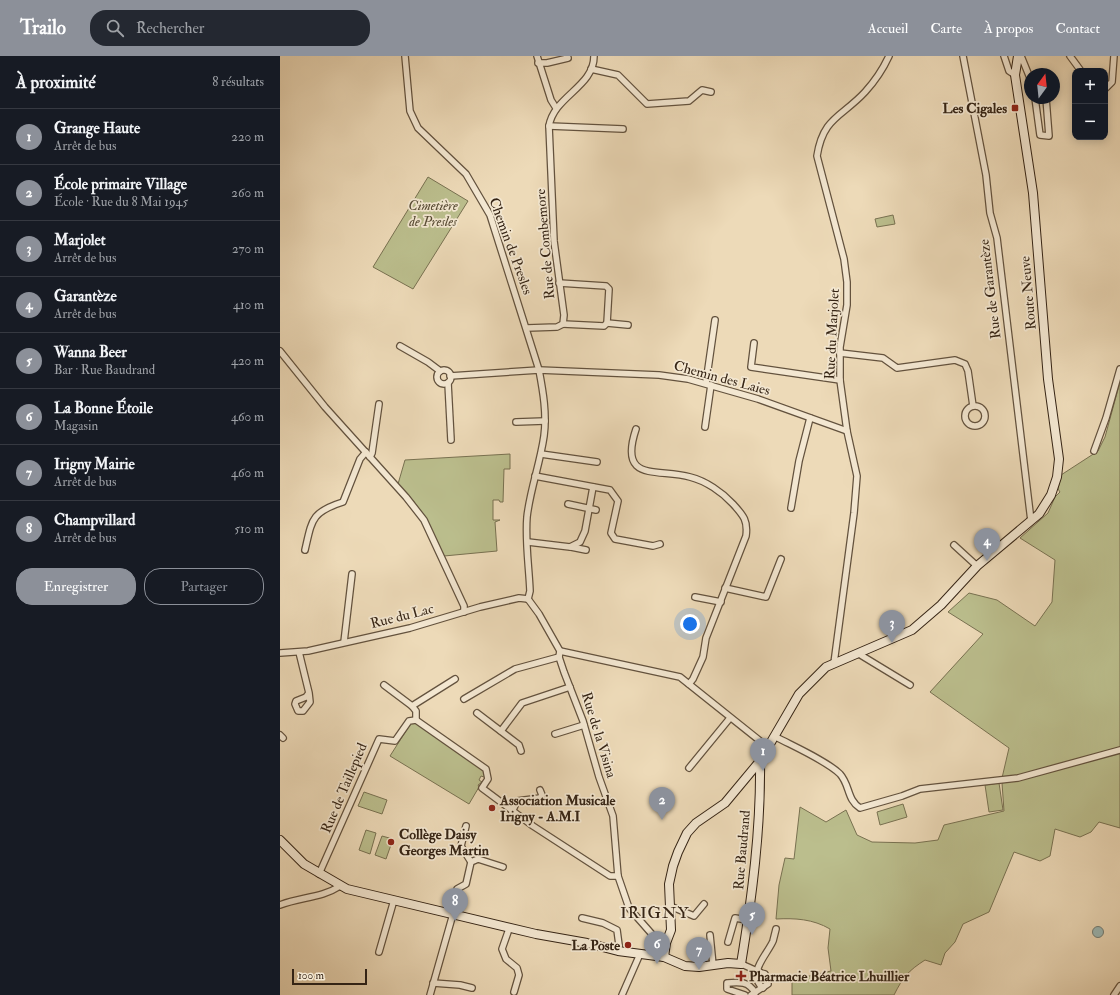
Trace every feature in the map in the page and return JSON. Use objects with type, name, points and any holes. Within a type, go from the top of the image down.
[{"type":"street","name":"Chemin de Presles","points":[[405,56],[410,111],[418,128],[434,145],[456,163],[475,187],[490,215],[527,328],[539,370],[543,391],[545,421],[541,454],[535,476],[527,520],[530,591],[528,599]]},
{"type":"street","points":[[537,56],[538,63],[556,108]]},
{"type":"street","name":"Rue de Combemore","points":[[562,324],[564,315],[554,241],[549,126],[550,115],[585,79],[591,69],[594,56]]},
{"type":"street","name":"Rue du Marjolet","points":[[834,663],[854,513],[857,476],[847,431],[840,380],[840,353],[848,305],[847,282],[844,259],[817,156],[819,140],[825,128],[864,93],[876,80],[889,56]]},
{"type":"street","name":"Rue de Garantèze","points":[[963,56],[986,175],[990,213],[998,249],[1031,521]]},
{"type":"street","points":[[1004,56],[1009,71],[1015,75]]},
{"type":"street","name":"Route Neuve","points":[[665,953],[671,930],[670,884],[673,866],[687,833],[696,822],[725,803],[750,774],[776,737],[799,694],[818,673],[834,663],[859,654],[912,630],[941,605],[977,566],[1031,521],[1043,509],[1051,495],[1057,477],[1059,459],[1050,394],[1033,192],[1015,75],[1018,56]]},
{"type":"street","points":[[1021,56],[1026,68]]},
{"type":"street","points":[[1070,56],[1079,68]]},
{"type":"street","points":[[1108,86],[1112,82],[1114,56]]},
{"type":"street","points":[[538,63],[568,59]]},
{"type":"street","points":[[591,69],[618,75],[647,104],[688,101],[702,90],[711,92]]},
{"type":"street","points":[[1036,104],[1040,135],[1049,136],[1046,104]]},
{"type":"street","points":[[549,126],[623,129]]},
{"type":"street","points":[[559,283],[606,286],[609,288],[607,323]]},
{"type":"street","points":[[705,427],[715,320]]},
{"type":"street","points":[[527,328],[557,327],[562,324],[604,326],[607,323],[628,325]]},
{"type":"street","points":[[754,343],[751,367],[840,380]]},
{"type":"street","points":[[400,346],[428,362],[440,372],[446,371],[450,376],[448,383],[451,440]]},
{"type":"street","points":[[280,351],[325,407],[406,497],[424,520],[464,606],[464,612]]},
{"type":"street","points":[[840,353],[883,358],[897,368],[955,360],[965,364],[968,371],[973,406]]},
{"type":"street","points":[[1094,451],[1106,418],[1120,369]]},
{"type":"street","name":"Chemin des Laies","points":[[450,376],[539,370],[659,375],[708,384],[758,398],[847,431]]},
{"type":"street","points":[[440,372],[437,375],[438,381],[441,384],[448,383]]},
{"type":"street","points":[[305,550],[312,522],[320,511],[343,502],[360,459],[368,454],[377,429],[379,404]]},
{"type":"street","points":[[791,508],[799,461],[810,418]]},
{"type":"street","points":[[516,422],[545,421]]},
{"type":"street","points":[[636,429],[632,439],[631,456],[636,466],[650,473],[690,477],[708,485],[724,494],[739,510],[747,524],[746,536],[706,638],[703,657],[693,679],[689,684]]},
{"type":"street","points":[[541,454],[597,462]]},
{"type":"street","points":[[535,476],[610,490],[618,501],[611,533],[615,539],[653,546],[660,544]]},
{"type":"street","points":[[570,547],[580,542],[583,538],[593,487]]},
{"type":"street","points":[[568,504],[596,510]]},
{"type":"street","points":[[528,542],[586,550]]},
{"type":"street","points":[[954,545],[977,566]]},
{"type":"street","points":[[725,588],[766,597],[781,559]]},
{"type":"street","points":[[344,642],[352,574]]},
{"type":"street","points":[[695,597],[721,602]]},
{"type":"street","name":"Rue du Lac","points":[[280,653],[299,652],[410,628],[519,598],[528,599]]},
{"type":"street","name":"Rue de la Visina","points":[[528,599],[539,614],[559,654],[584,725],[599,777],[613,816],[618,876],[628,908],[665,953]]},
{"type":"street","points":[[299,652],[309,693]]},
{"type":"street","points":[[464,699],[515,670],[559,654],[656,670],[680,677],[769,748]]},
{"type":"street","points":[[859,654],[910,685]]},
{"type":"street","points":[[412,706],[456,679]]},
{"type":"street","points":[[384,685],[412,706],[416,711],[416,720],[486,769],[488,779],[482,788],[512,812],[610,876],[618,876]]},
{"type":"street","points":[[501,731],[522,703],[570,687]]},
{"type":"street","points":[[477,713],[519,745],[521,751]]},
{"type":"street","points":[[690,768],[730,718]]},
{"type":"street","name":"Rue de Taillepied","points":[[319,874],[378,739],[395,741],[409,721],[416,720]]},
{"type":"street","points":[[555,734],[584,725]]},
{"type":"street","points":[[776,737],[841,774],[854,804],[860,808],[902,796],[920,789],[1018,778],[1120,750]]},
{"type":"street","name":"Rue Baudrand","points":[[741,964],[752,892],[760,782],[760,761]]},
{"type":"street","points":[[750,774],[760,782]]},
{"type":"street","points":[[512,812],[517,801],[540,798],[542,795],[540,790]]},
{"type":"street","points":[[430,995],[457,889],[466,884],[471,862],[461,846],[466,826]]},
{"type":"street","points":[[280,840],[298,859],[319,874],[340,886],[509,928],[587,943],[618,951],[640,954],[665,953],[685,966],[728,963],[741,964],[753,969],[756,972],[765,974],[768,984],[755,994],[752,986],[746,983],[727,983],[727,989],[745,995]]},
{"type":"street","points":[[471,862],[478,859],[503,867]]},
{"type":"street","points":[[280,905],[330,892],[340,886]]},
{"type":"street","points":[[379,952],[394,900]]},
{"type":"street","points":[[670,906],[694,916],[704,904]]},
{"type":"street","points":[[582,918],[603,923],[617,930],[619,945],[618,951]]},
{"type":"street","points":[[728,942],[735,918],[747,920]]},
{"type":"street","points":[[509,928],[502,949],[506,959],[517,968],[519,975],[514,992]]},
{"type":"street","points":[[763,988],[758,984],[756,972],[763,956],[773,941],[776,929]]},
{"type":"street","points":[[710,935],[713,965]]},
{"type":"street","points":[[622,995],[640,954]]},
{"type":"street","points":[[433,983],[460,985],[472,988]]},
{"type":"street","points":[[1114,995],[1120,986]]},
{"type":"green space","name":"Cimetière de Presles","points":[[428,177],[468,201],[413,289],[373,267]]},
{"type":"green space","points":[[893,215],[895,224],[877,227],[875,219]]},
{"type":"green space","points":[[1120,382],[1120,747],[1018,776],[1002,778],[1009,748],[930,692],[983,634],[948,612],[969,593],[997,600],[1035,626],[1052,602],[1055,560],[1020,538],[1048,513],[1055,497],[1060,492],[1058,489],[1061,475],[1098,451],[1105,437]]},
{"type":"green space","points":[[510,454],[510,469],[504,469],[503,502],[493,500],[493,520],[500,520],[495,522],[497,551],[444,556],[425,517],[413,500],[398,484],[405,460]]},
{"type":"green space","points":[[416,722],[484,771],[486,774],[484,777],[481,776],[479,780],[482,782],[478,785],[479,787],[469,804],[390,756],[411,723]]},
{"type":"green space","points":[[1120,753],[1120,828],[1099,822],[1091,832],[1080,837],[1055,829],[1050,856],[1040,861],[1014,852],[989,912],[963,924],[955,942],[945,953],[941,965],[925,960],[906,975],[894,995],[792,995],[792,980],[831,971],[828,948],[830,929],[810,921],[776,919],[779,885],[785,858],[794,859],[800,807],[826,822],[846,810],[857,835],[872,842],[915,843],[938,840],[944,825],[1004,811],[1002,783],[1036,776]]},
{"type":"green space","points":[[999,783],[1003,810],[989,812],[985,785]]},
{"type":"green space","points":[[364,792],[387,800],[382,814],[358,806]]},
{"type":"green space","points":[[903,804],[907,817],[880,825],[877,812]]},
{"type":"green space","points":[[366,830],[376,833],[370,854],[359,850]]},
{"type":"green space","points":[[382,836],[393,839],[386,859],[375,855]]},
{"type":"water","points":[[1098,926],[1102,928],[1104,932],[1102,936],[1098,938],[1094,936],[1092,932],[1094,928]]},
{"type":"place","name":"Les Cigales","points":[[1015,108]]},
{"type":"place","name":"Garantèze","points":[[987,561]]},
{"type":"place","name":"Marjolet","points":[[892,643]]},
{"type":"place","name":"Grange Haute","points":[[763,771]]},
{"type":"place","name":"Association Musicale Irigny - A.M.I","points":[[492,808]]},
{"type":"place","name":"École primaire Village","points":[[662,820]]},
{"type":"place","name":"Collège Daisy Georges Martin","points":[[391,842]]},
{"type":"place","name":"Champvillard","points":[[455,921]]},
{"type":"place","name":"Wanna Beer","points":[[752,935]]},
{"type":"place","name":"La Poste","points":[[628,945]]},
{"type":"place","name":"La Bonne Étoile","points":[[657,964]]},
{"type":"place","name":"Irigny Mairie","points":[[699,970]]},
{"type":"place","name":"Pharmacie Béatrice Lhuillier","points":[[741,976]]},
{"type":"district","name":"IRIGNY","points":[[655,913]]}]
